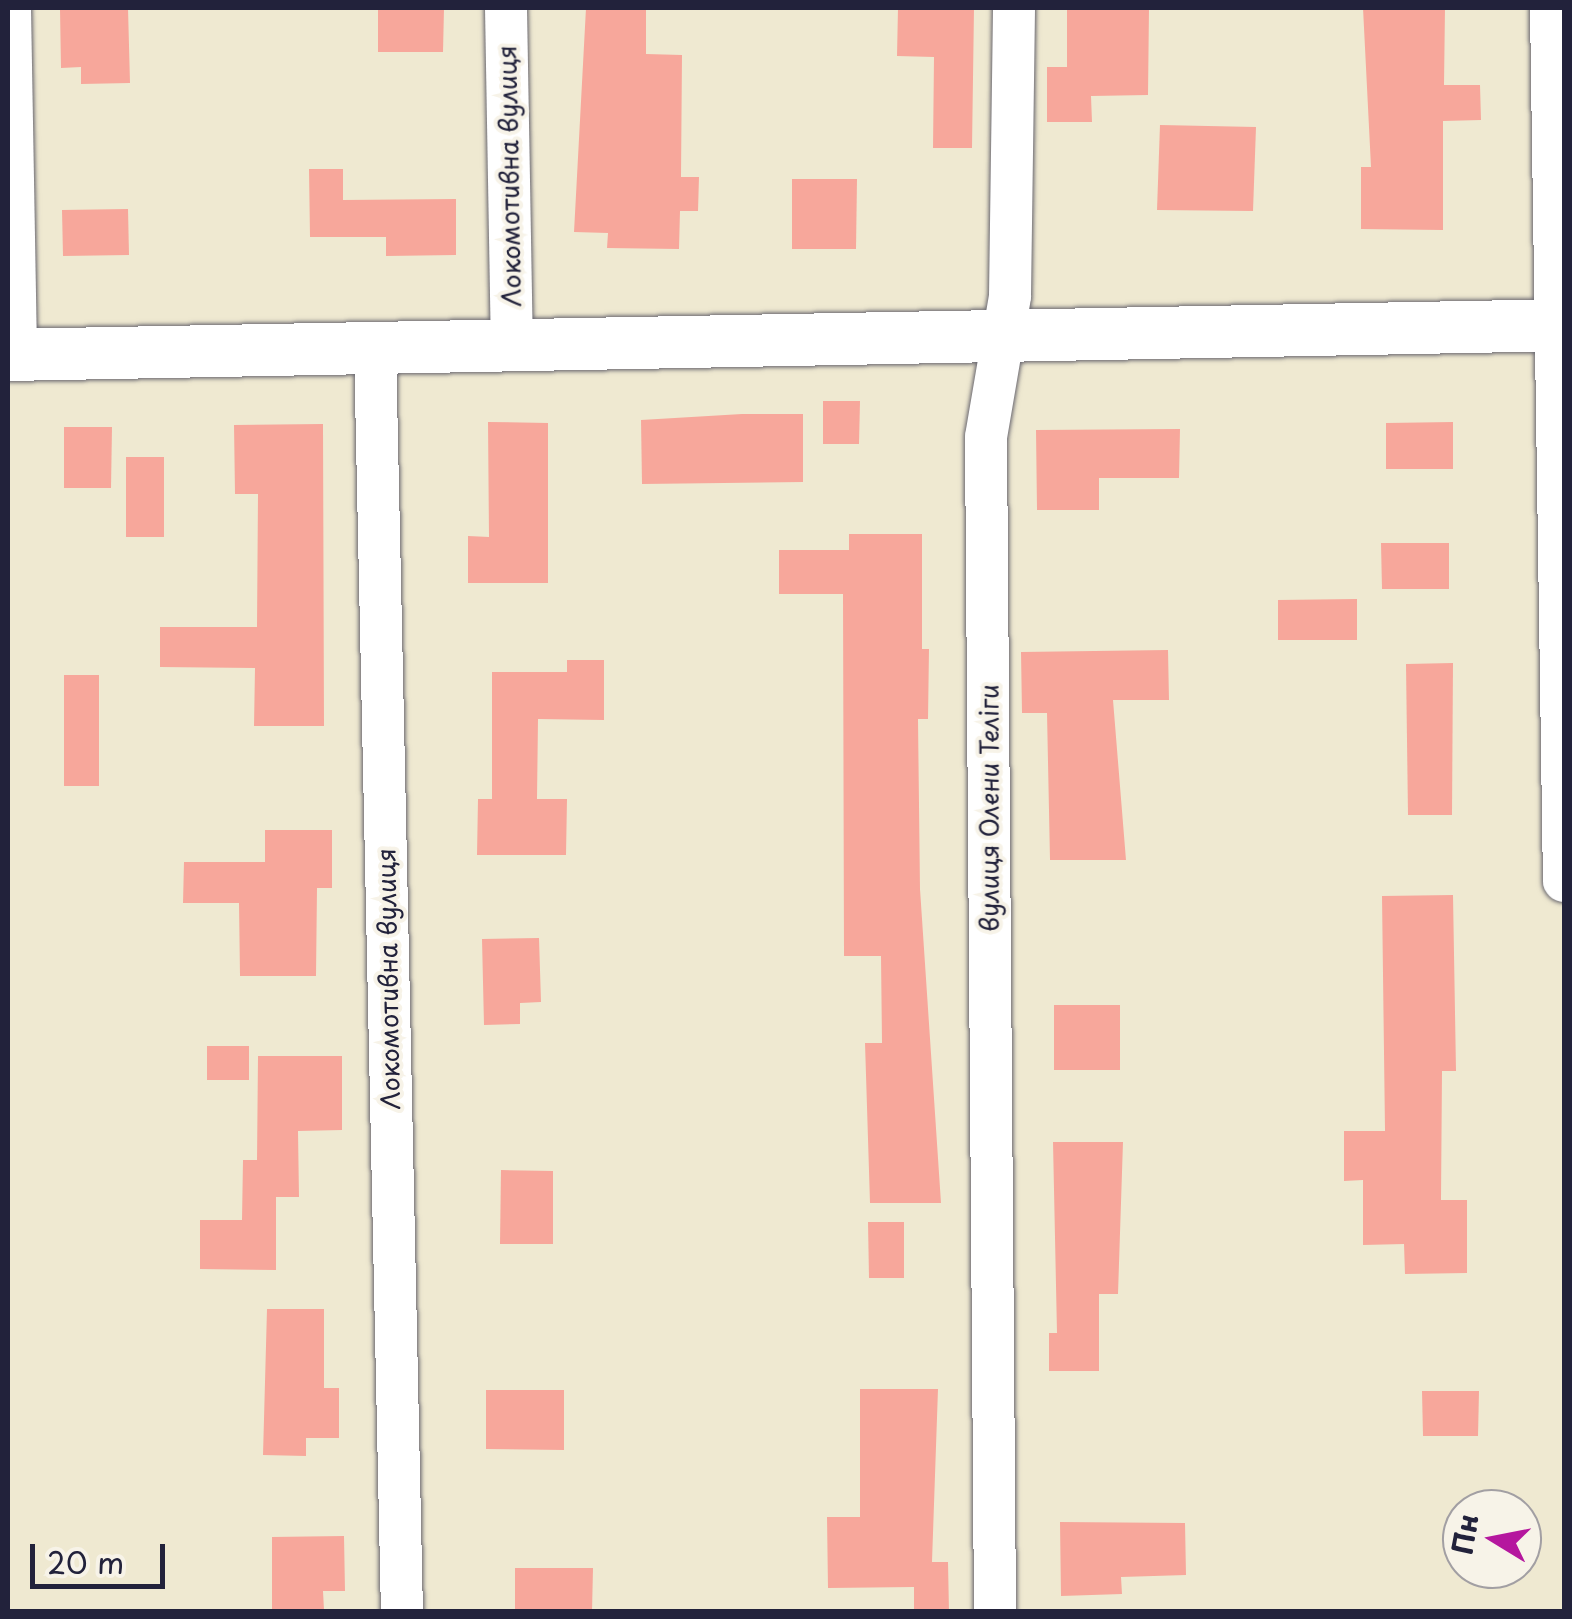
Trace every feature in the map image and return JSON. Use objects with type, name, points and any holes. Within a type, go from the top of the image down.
[{"type":"street","points":[[10,8],[12,355],[1560,325]]},
{"type":"street","name":"Локомотивна вулиця","points":[[506,8],[512,345]]},
{"type":"street","name":"вулиця Олени Теліги","points":[[996,1612],[986,436],[1014,236],[1014,8]]},
{"type":"street","points":[[1552,8],[1560,325],[1564,881]]},
{"type":"street","name":"Локомотивна вулиця","points":[[375,347],[402,1612]]},
{"type":"building","points":[[128,8],[130,83],[81,84],[81,67],[61,68],[60,9]]},
{"type":"building","points":[[378,8],[444,8],[443,52],[378,52]]},
{"type":"building","points":[[586,8],[646,8],[646,54],[682,55],[681,177],[699,177],[698,211],[680,211],[679,249],[607,248],[608,233],[574,232]]},
{"type":"building","points":[[898,8],[974,8],[972,148],[933,148],[934,57],[897,56]]},
{"type":"building","points":[[1067,8],[1149,8],[1148,95],[1091,96],[1092,122],[1047,122],[1047,67],[1067,67]]},
{"type":"building","points":[[1363,8],[1445,8],[1444,85],[1480,85],[1481,120],[1443,121],[1443,230],[1361,229],[1361,167],[1371,167]]},
{"type":"building","points":[[1160,125],[1256,127],[1253,211],[1157,210]]},
{"type":"building","points":[[309,169],[343,169],[343,200],[456,199],[456,255],[386,256],[386,237],[310,237]]},
{"type":"building","points":[[792,179],[857,179],[856,249],[792,249]]},
{"type":"building","points":[[128,209],[129,255],[63,256],[62,210]]},
{"type":"building","points":[[823,401],[860,401],[859,444],[823,444]]},
{"type":"building","points":[[803,414],[803,482],[642,484],[641,420]]},
{"type":"building","points":[[488,422],[548,423],[548,583],[468,583],[468,536],[489,537]]},
{"type":"building","points":[[1453,422],[1453,469],[1386,469],[1386,423]]},
{"type":"building","points":[[323,424],[324,726],[254,726],[255,668],[160,667],[160,627],[257,627],[258,494],[235,494],[234,425]]},
{"type":"building","points":[[64,427],[112,427],[111,488],[64,488]]},
{"type":"building","points":[[1180,429],[1179,478],[1099,478],[1099,510],[1037,510],[1036,430]]},
{"type":"building","points":[[126,457],[164,457],[164,537],[126,537]]},
{"type":"building","points":[[849,534],[922,534],[922,649],[929,649],[928,719],[918,719],[920,889],[941,1203],[870,1203],[865,1043],[882,1043],[881,956],[844,956],[843,594],[779,594],[779,550],[849,550]]},
{"type":"building","points":[[1381,543],[1449,543],[1449,589],[1382,589]]},
{"type":"building","points":[[1357,599],[1357,640],[1278,640],[1278,600]]},
{"type":"building","points":[[1168,650],[1169,700],[1113,700],[1126,860],[1050,860],[1047,713],[1022,713],[1021,652]]},
{"type":"building","points":[[567,660],[604,660],[604,720],[538,719],[537,799],[567,799],[566,855],[477,855],[478,799],[492,799],[492,672],[567,672]]},
{"type":"building","points":[[1453,663],[1452,815],[1408,815],[1406,664]]},
{"type":"building","points":[[64,675],[99,675],[99,786],[64,786]]},
{"type":"building","points":[[265,830],[332,830],[332,888],[317,888],[316,976],[240,976],[239,903],[183,903],[184,862],[265,862]]},
{"type":"building","points":[[1453,895],[1456,1071],[1442,1071],[1441,1200],[1467,1200],[1467,1273],[1405,1274],[1404,1244],[1363,1245],[1363,1180],[1344,1181],[1344,1131],[1385,1131],[1382,896]]},
{"type":"building","points":[[539,938],[541,1002],[520,1003],[520,1024],[484,1025],[482,939]]},
{"type":"building","points":[[1054,1005],[1120,1005],[1120,1070],[1054,1070]]},
{"type":"building","points":[[207,1046],[249,1046],[249,1080],[207,1080]]},
{"type":"building","points":[[258,1056],[342,1056],[342,1130],[298,1131],[299,1197],[276,1197],[276,1270],[200,1269],[200,1220],[242,1220],[243,1160],[257,1160]]},
{"type":"building","points":[[1053,1142],[1123,1142],[1118,1294],[1099,1294],[1099,1371],[1049,1371],[1049,1333],[1057,1333]]},
{"type":"building","points":[[501,1170],[553,1171],[553,1244],[500,1244]]},
{"type":"building","points":[[868,1222],[904,1222],[904,1278],[869,1278]]},
{"type":"building","points":[[267,1309],[324,1309],[324,1388],[339,1388],[339,1438],[306,1438],[306,1456],[263,1455]]},
{"type":"building","points":[[860,1389],[938,1389],[932,1562],[948,1562],[949,1612],[914,1612],[914,1587],[828,1588],[827,1517],[860,1517]]},
{"type":"building","points":[[486,1390],[564,1390],[564,1450],[486,1449]]},
{"type":"building","points":[[1422,1391],[1479,1391],[1478,1436],[1423,1436]]},
{"type":"building","points":[[1060,1522],[1185,1523],[1186,1575],[1121,1577],[1122,1594],[1061,1596]]},
{"type":"building","points":[[344,1536],[345,1591],[323,1591],[324,1610],[272,1611],[272,1537]]},
{"type":"building","points":[[515,1568],[593,1568],[592,1612],[515,1612]]}]
